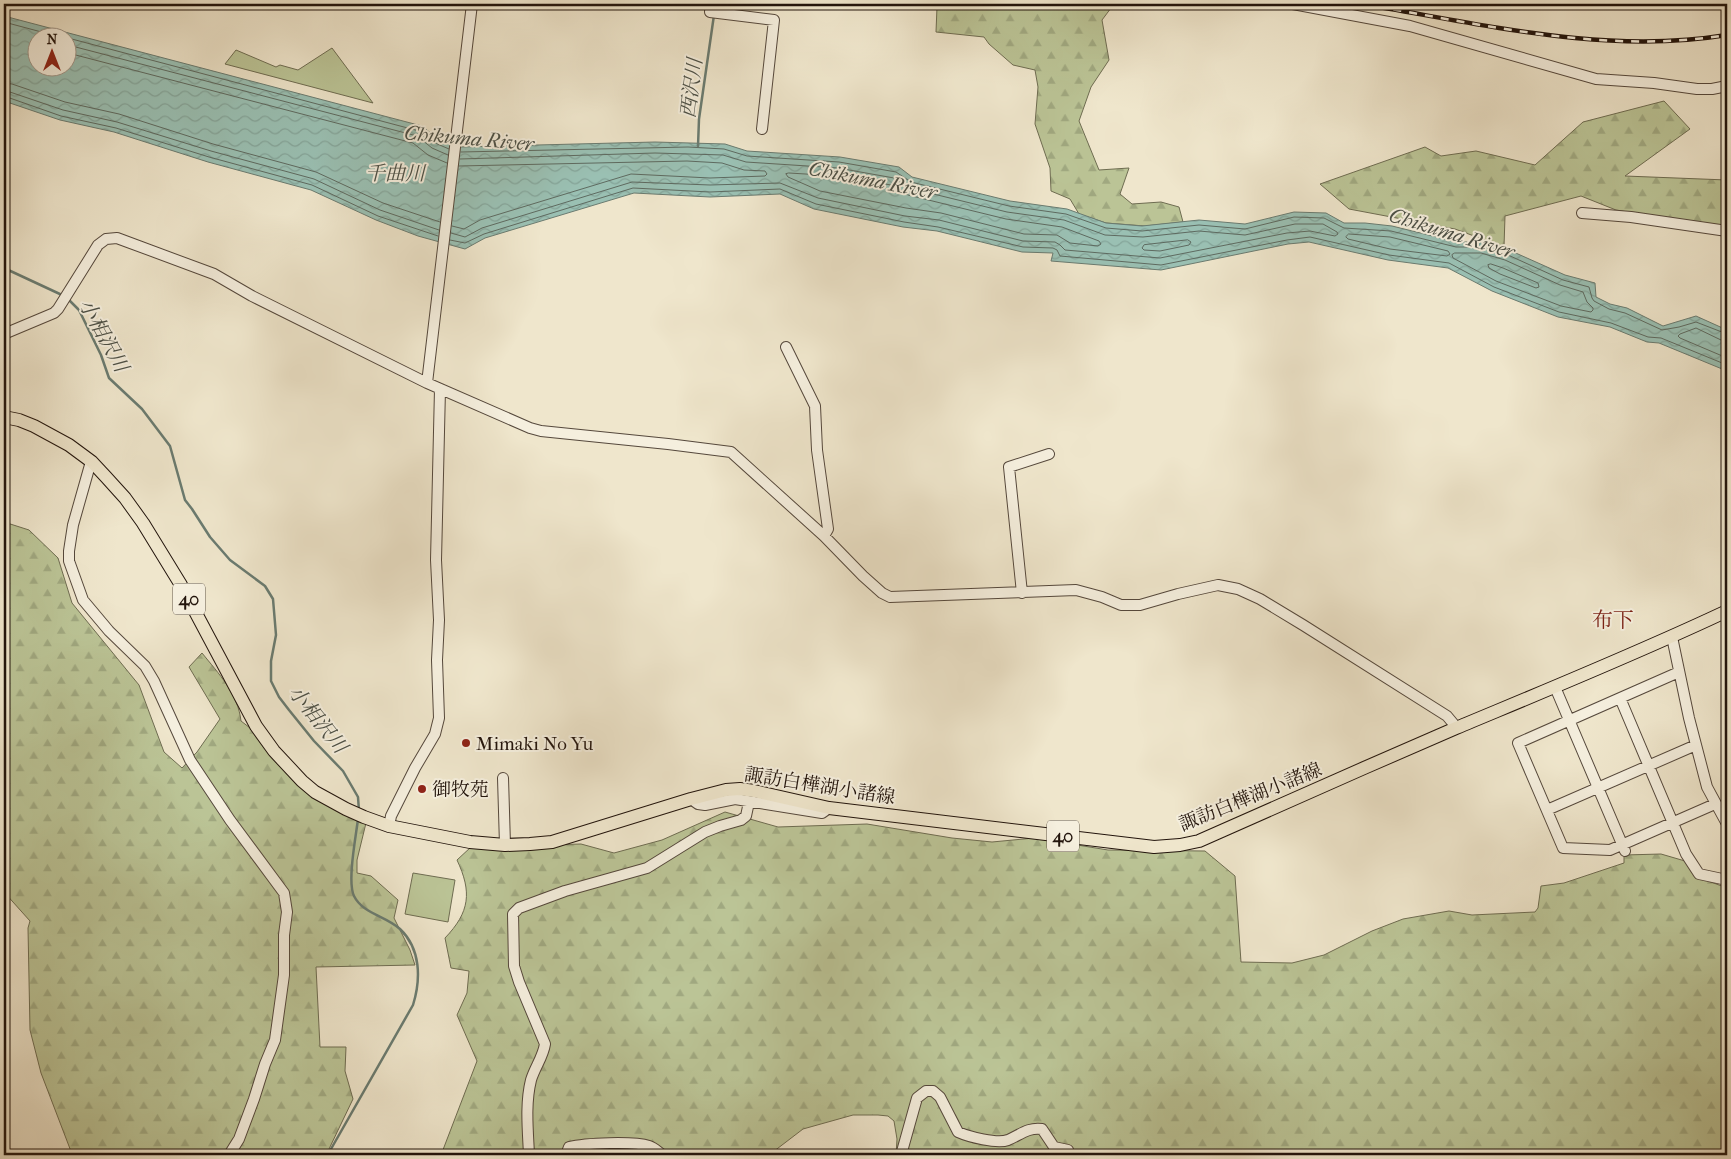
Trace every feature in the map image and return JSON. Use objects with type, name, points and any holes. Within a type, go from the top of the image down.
[{"type":"main road","name":"諏訪白樺湖小諸線","points":[[4,417],[19,420],[53,435],[69,445],[92,462],[125,498],[143,523],[194,608],[256,726],[274,751],[302,781],[315,792],[364,817],[389,826],[470,842],[505,845],[552,842],[691,799],[726,790],[740,789],[754,790],[829,808],[1154,847],[1180,845],[1199,840],[1672,637],[1727,611]]},
{"type":"street","points":[[427,383],[472,4]]},
{"type":"street","points":[[711,4],[710,12],[774,20],[762,129]]},
{"type":"street","points":[[1293,4],[1410,26],[1596,79],[1654,83],[1697,89],[1727,86]]},
{"type":"street","points":[[1582,212],[1727,231]]},
{"type":"street","points":[[4,334],[54,313],[98,246],[106,239],[118,238],[214,274],[252,296],[427,383],[530,428],[541,431],[730,452],[824,536],[863,576],[890,598],[1076,590],[1121,605],[1140,605],[1218,585],[1238,590],[1260,600],[1447,716],[1457,728]]},
{"type":"street","points":[[786,347],[815,406],[817,450],[828,529],[824,536]]},
{"type":"street","points":[[389,826],[391,816],[422,755],[435,734],[439,718],[437,660],[439,620],[436,560],[440,389]]},
{"type":"street","points":[[1022,593],[1009,467],[1048,454]]},
{"type":"street","points":[[92,462],[73,525],[69,551],[69,561],[83,600],[109,631],[145,666],[154,681],[175,730],[199,775],[284,893],[287,912],[284,935],[284,975],[275,1040],[239,1139],[229,1155]]},
{"type":"street","points":[[1672,637],[1707,787],[1727,824]]},
{"type":"street","points":[[1679,672],[1518,743],[1563,848],[1610,850],[1623,847],[1715,804]]},
{"type":"street","points":[[1555,687],[1623,847]]},
{"type":"street","points":[[1620,698],[1686,854],[1699,874],[1727,880]]},
{"type":"street","points":[[1547,810],[1696,744]]},
{"type":"street","points":[[503,778],[505,845]]},
{"type":"street","points":[[691,799],[698,804],[705,805],[736,799],[822,813],[829,808]]},
{"type":"street","points":[[529,1155],[528,1099],[532,1079],[544,1054],[545,1044],[514,966],[513,914],[519,908],[564,891],[647,868],[705,832],[741,820],[746,816],[749,802]]},
{"type":"street","points":[[901,1155],[917,1098],[926,1091],[934,1092],[940,1097],[958,1132],[991,1141],[1002,1141],[1034,1128],[1042,1129],[1054,1147],[1068,1150]]},
{"type":"street","points":[[566,1155],[569,1147],[578,1144],[648,1145],[663,1155]]},
{"type":"green space","points":[[934,4],[1114,4],[1102,20],[1109,60],[1091,87],[1079,121],[1099,170],[1129,168],[1120,194],[1132,204],[1161,202],[1179,207],[1183,222],[1145,226],[1106,223],[1079,214],[1070,199],[1051,191],[1050,168],[1035,124],[1038,87],[1035,70],[1013,65],[989,44],[984,37],[936,32],[937,7]]},
{"type":"green space","points":[[332,48],[373,103],[225,64],[236,50],[276,67],[280,65],[298,70]]},
{"type":"green space","points":[[1664,101],[1690,129],[1625,176],[1727,180],[1727,229],[1616,210],[1581,196],[1505,216],[1504,247],[1455,229],[1349,209],[1320,184],[1425,147],[1441,156],[1476,151],[1535,165],[1583,122]]},
{"type":"green space","points":[[4,522],[29,530],[58,558],[72,603],[139,685],[164,752],[182,768],[197,752],[220,719],[189,667],[202,653],[232,693],[241,721],[254,731],[271,753],[366,823],[357,860],[357,873],[371,876],[398,900],[394,918],[410,950],[415,965],[316,967],[320,1047],[346,1047],[345,1071],[353,1099],[329,1149],[328,1155],[72,1154],[41,1073],[30,1030],[28,928],[30,921],[4,892]]},
{"type":"green space","points":[[725,812],[778,827],[867,824],[952,838],[992,842],[1034,838],[1108,850],[1205,851],[1235,876],[1241,962],[1292,963],[1324,955],[1372,931],[1403,919],[1449,911],[1472,915],[1535,912],[1538,908],[1541,886],[1564,883],[1624,863],[1624,855],[1661,854],[1685,861],[1695,876],[1727,888],[1727,1155],[896,1155],[897,1139],[894,1121],[888,1116],[853,1115],[803,1129],[769,1155],[441,1155],[477,1061],[457,1015],[467,993],[469,971],[451,968],[445,938],[460,919],[466,901],[465,882],[457,860],[471,847],[581,844],[614,853],[662,840]]},
{"type":"green space","points":[[413,873],[455,880],[448,922],[405,914]]},
{"type":"water","name":"千曲川","points":[[4,16],[50,28],[28,28],[28,78],[78,78],[78,35],[422,126],[438,139],[459,147],[655,142],[725,144],[747,151],[840,157],[899,167],[912,177],[1010,201],[1067,209],[1106,223],[1142,226],[1199,220],[1245,224],[1294,212],[1326,213],[1344,223],[1392,226],[1457,242],[1482,242],[1509,250],[1565,275],[1595,283],[1596,297],[1610,304],[1627,308],[1663,326],[1696,316],[1727,330],[1727,371],[1659,343],[1647,342],[1610,327],[1558,317],[1492,291],[1448,268],[1388,260],[1309,242],[1288,244],[1161,270],[1051,261],[1053,253],[1022,252],[937,231],[903,227],[814,209],[780,194],[710,197],[634,193],[485,238],[465,249],[418,236],[376,220],[311,190],[208,162],[114,132],[60,120],[4,101]]},
{"type":"waterway","name":"西沢川","points":[[698,146],[699,119],[714,15]]},
{"type":"waterway","name":"小相沢川","points":[[4,268],[62,295]]},
{"type":"waterway","name":"小相沢川","points":[[67,298],[79,310],[101,355],[109,378],[142,409],[170,446],[185,500],[210,537],[230,560],[265,586],[273,599],[276,635],[271,661],[271,681],[279,697],[289,710],[314,741],[343,771],[358,797],[359,811]]},
{"type":"waterway","name":"小相沢川","points":[[330,1155],[331,1149],[413,1005],[418,975],[415,955],[407,937],[400,929],[363,907],[354,896],[351,880],[358,819]]},
{"type":"railway","points":[[1362,4],[1498,28],[1590,39],[1635,41],[1681,40],[1727,35]]},
{"type":"place","name":"Mimaki No Yu","points":[[466,743]]},
{"type":"place","name":"御牧苑","points":[[422,789]]},
{"type":"district","name":"布下","points":[[1613,620]]},
{"type":"water label","name":"Chikuma River","points":[[469,138]]},
{"type":"water label","name":"Chikuma River","points":[[873,180]]},
{"type":"water label","name":"Chikuma River","points":[[1452,233]]}]
